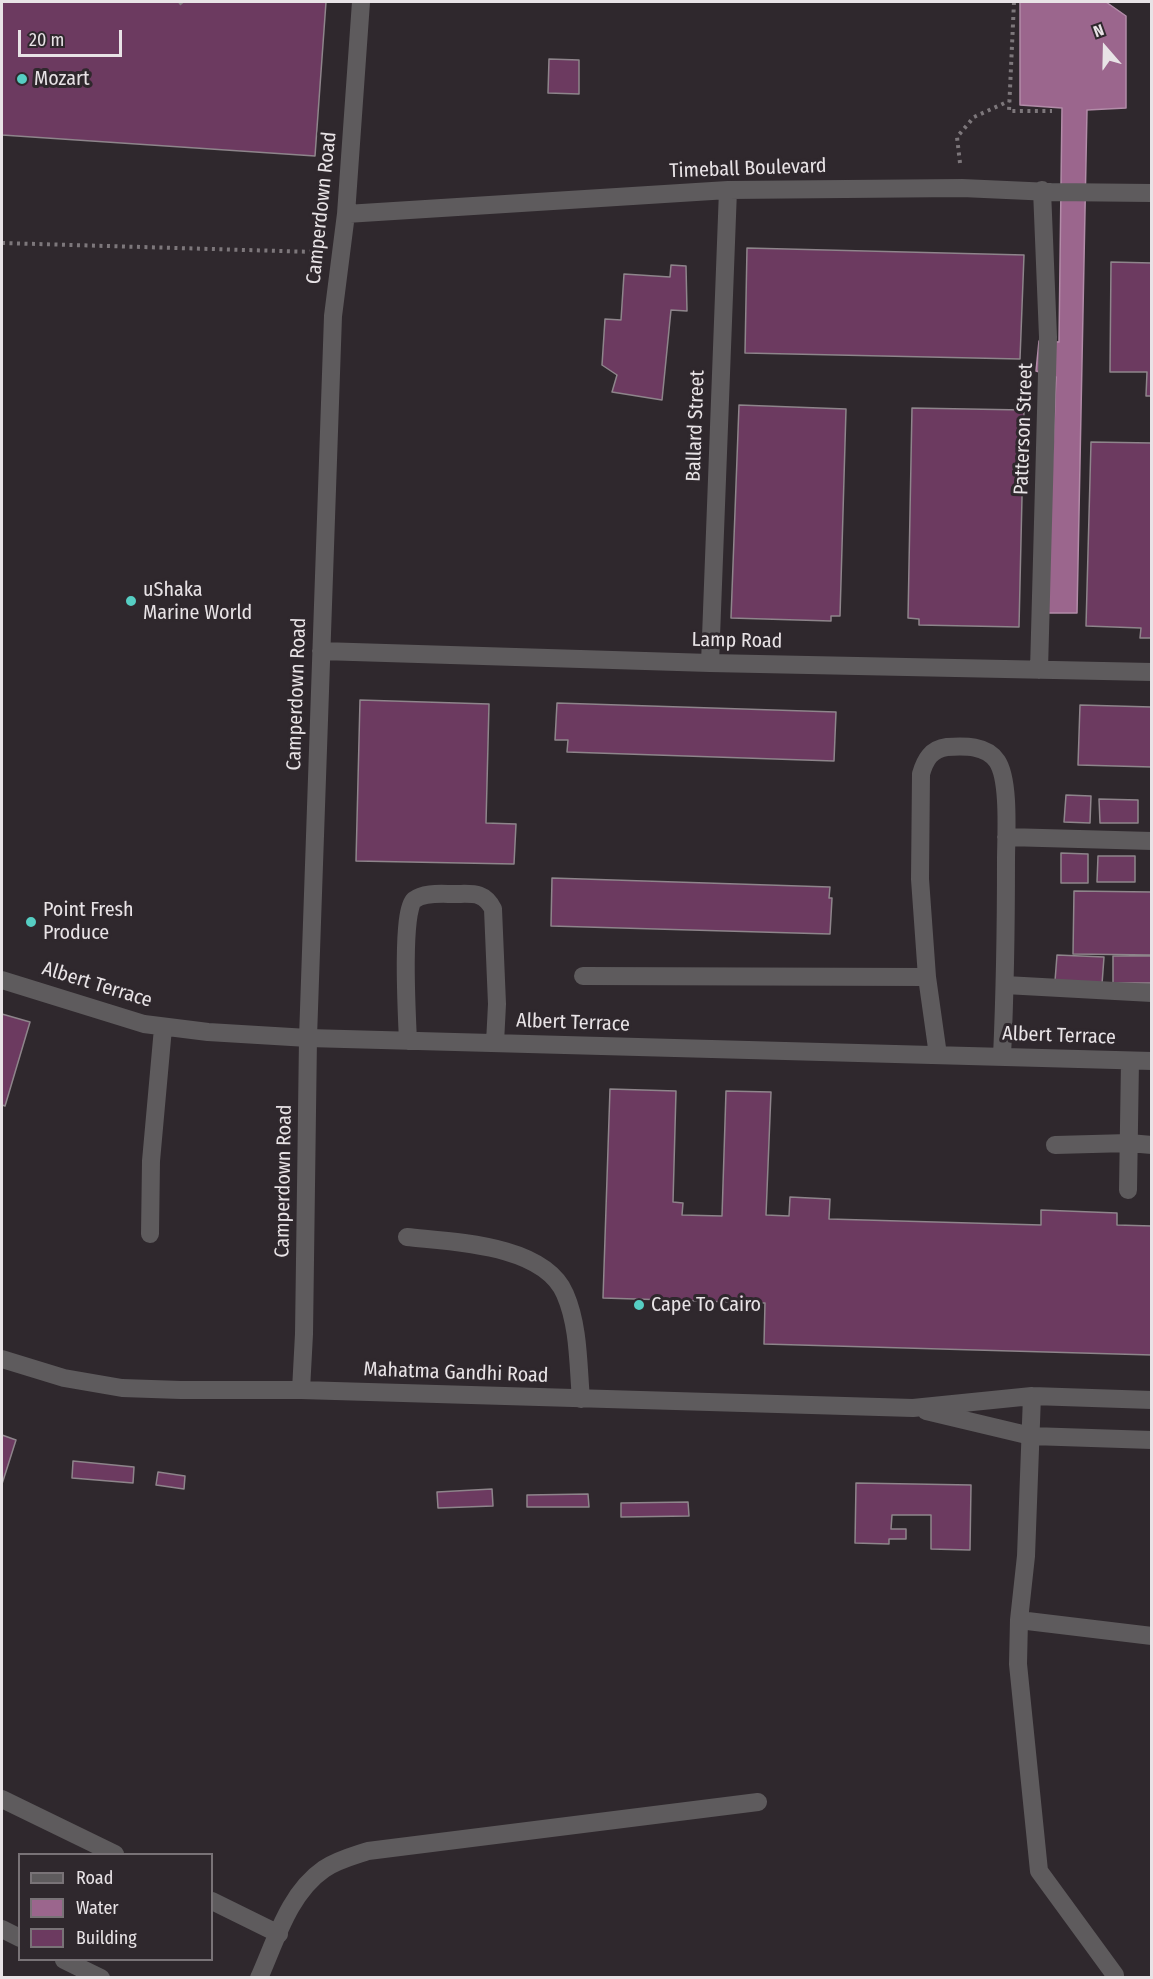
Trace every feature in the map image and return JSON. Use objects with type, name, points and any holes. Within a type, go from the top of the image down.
[{"type":"street","name":"Camperdown Road","points":[[301,1390],[304,1334],[308,1038],[333,316],[346,214],[361,2]]},
{"type":"street","name":"Timeball Boulevard","points":[[346,214],[728,190],[962,188],[1152,193]]},
{"type":"street","name":"Ballard Street","points":[[710,663],[728,190]]},
{"type":"street","name":"Patterson Street","points":[[1039,669],[1048,378],[1047,191]]},
{"type":"street","name":"Lamp Road","points":[[321,651],[710,663],[1152,672]]},
{"type":"street","points":[[938,1055],[927,977],[921,879],[921,774],[924,761],[932,753],[940,748],[958,746],[978,748],[989,753],[1003,772],[1006,837],[1002,1057]]},
{"type":"street","points":[[1006,837],[1152,841]]},
{"type":"street","points":[[408,1041],[406,963],[409,908],[413,901],[422,896],[470,894],[481,895],[488,900],[493,909],[497,1004],[495,1043]]},
{"type":"street","points":[[583,976],[927,977]]},
{"type":"street","name":"Albert Terrace","points":[[2,980],[163,1028],[308,1038],[1152,1061]]},
{"type":"street","points":[[1005,985],[1152,993]]},
{"type":"street","points":[[150,1234],[151,1161],[163,1028]]},
{"type":"street","points":[[1128,1190],[1130,1060]]},
{"type":"street","points":[[1055,1145],[1129,1143],[1152,1145]]},
{"type":"street","points":[[407,1237],[479,1245],[520,1256],[552,1276],[565,1292],[574,1322],[581,1399]]},
{"type":"street","name":"Mahatma Gandhi Road","points":[[2,1359],[64,1378],[122,1388],[301,1390],[913,1408],[1032,1396],[1152,1400]]},
{"type":"street","points":[[1032,1396],[1026,1556],[1019,1620],[1018,1664],[1039,1871],[1115,1975]]},
{"type":"street","name":"Mahatma Gandhi Road","points":[[913,1408],[1031,1437],[1152,1440]]},
{"type":"street","points":[[1019,1620],[1152,1636]]},
{"type":"street","points":[[2,1799],[113,1853]]},
{"type":"street","points":[[259,1977],[294,1901],[307,1883],[325,1868],[347,1858],[368,1851],[758,1802]]},
{"type":"street","points":[[213,1901],[279,1934]]},
{"type":"street","points":[[2,1929],[18,1937]]},
{"type":"street","points":[[68,1961],[101,1977]]},
{"type":"path","points":[[180,2],[184,7]]},
{"type":"path","points":[[1014,2],[1010,111],[1052,111]]},
{"type":"path","points":[[962,188],[957,137],[974,117],[1009,101]]},
{"type":"path","points":[[2,243],[340,254]]},
{"type":"water","points":[[1020,2],[1106,2],[1126,16],[1126,108],[1087,110],[1077,613],[1046,613],[1056,377],[1036,371],[1039,341],[1059,342],[1062,108],[1020,105]]},
{"type":"building","points":[[2,2],[326,2],[315,156],[2,135]]},
{"type":"building","points":[[549,59],[579,60],[579,94],[548,93]]},
{"type":"building","points":[[747,248],[1024,255],[1020,359],[745,353]]},
{"type":"building","points":[[1111,262],[1152,263],[1152,396],[1146,396],[1147,372],[1110,372]]},
{"type":"building","points":[[671,265],[686,266],[687,311],[671,310],[662,400],[612,392],[617,375],[602,365],[605,319],[621,320],[624,274],[670,277]]},
{"type":"building","points":[[739,405],[846,409],[840,616],[831,616],[831,621],[731,618]]},
{"type":"building","points":[[912,408],[1024,410],[1019,627],[919,625],[919,619],[908,618]]},
{"type":"building","points":[[1091,442],[1152,443],[1152,638],[1140,638],[1141,628],[1086,626]]},
{"type":"building","points":[[360,700],[489,704],[486,823],[516,824],[514,864],[356,861]]},
{"type":"building","points":[[557,703],[836,712],[834,761],[567,752],[568,740],[555,740]]},
{"type":"building","points":[[1080,705],[1152,707],[1152,767],[1078,765]]},
{"type":"building","points":[[1066,795],[1091,796],[1090,823],[1064,822]]},
{"type":"building","points":[[1099,799],[1138,800],[1138,823],[1100,823]]},
{"type":"building","points":[[1061,853],[1088,854],[1088,883],[1061,883]]},
{"type":"building","points":[[1098,856],[1135,856],[1135,882],[1097,882]]},
{"type":"building","points":[[552,878],[830,887],[829,898],[832,898],[830,934],[551,926]]},
{"type":"building","points":[[1074,891],[1152,892],[1152,955],[1073,954]]},
{"type":"building","points":[[1057,955],[1104,957],[1102,984],[1055,981]]},
{"type":"building","points":[[1113,956],[1152,956],[1152,983],[1113,983]]},
{"type":"building","points":[[2,1014],[30,1022],[5,1106],[2,1105]]},
{"type":"building","points":[[610,1089],[676,1091],[673,1202],[683,1203],[682,1215],[722,1216],[726,1091],[771,1092],[766,1215],[789,1216],[790,1197],[830,1199],[829,1219],[1041,1225],[1041,1210],[1117,1213],[1117,1225],[1152,1226],[1152,1355],[764,1344],[765,1303],[603,1298]]},
{"type":"building","points":[[2,1435],[16,1440],[2,1484]]},
{"type":"building","points":[[73,1461],[134,1467],[133,1483],[72,1478]]},
{"type":"building","points":[[158,1472],[185,1476],[184,1489],[156,1485]]},
{"type":"building","points":[[856,1483],[971,1485],[970,1550],[931,1549],[931,1515],[892,1515],[891,1529],[906,1529],[906,1539],[889,1539],[889,1544],[855,1543]]},
{"type":"building","points":[[492,1489],[493,1506],[438,1508],[437,1492]]},
{"type":"building","points":[[588,1494],[589,1507],[527,1507],[527,1495]]},
{"type":"building","points":[[688,1502],[689,1516],[621,1517],[621,1503]]},
{"type":"place","name":"Mozart","points":[[22,79]]},
{"type":"place","name":"uShaka Marine World","points":[[131,601]]},
{"type":"place","name":"Point Fresh Produce","points":[[31,922]]},
{"type":"place","name":"Cape To Cairo","points":[[639,1305]]}]
